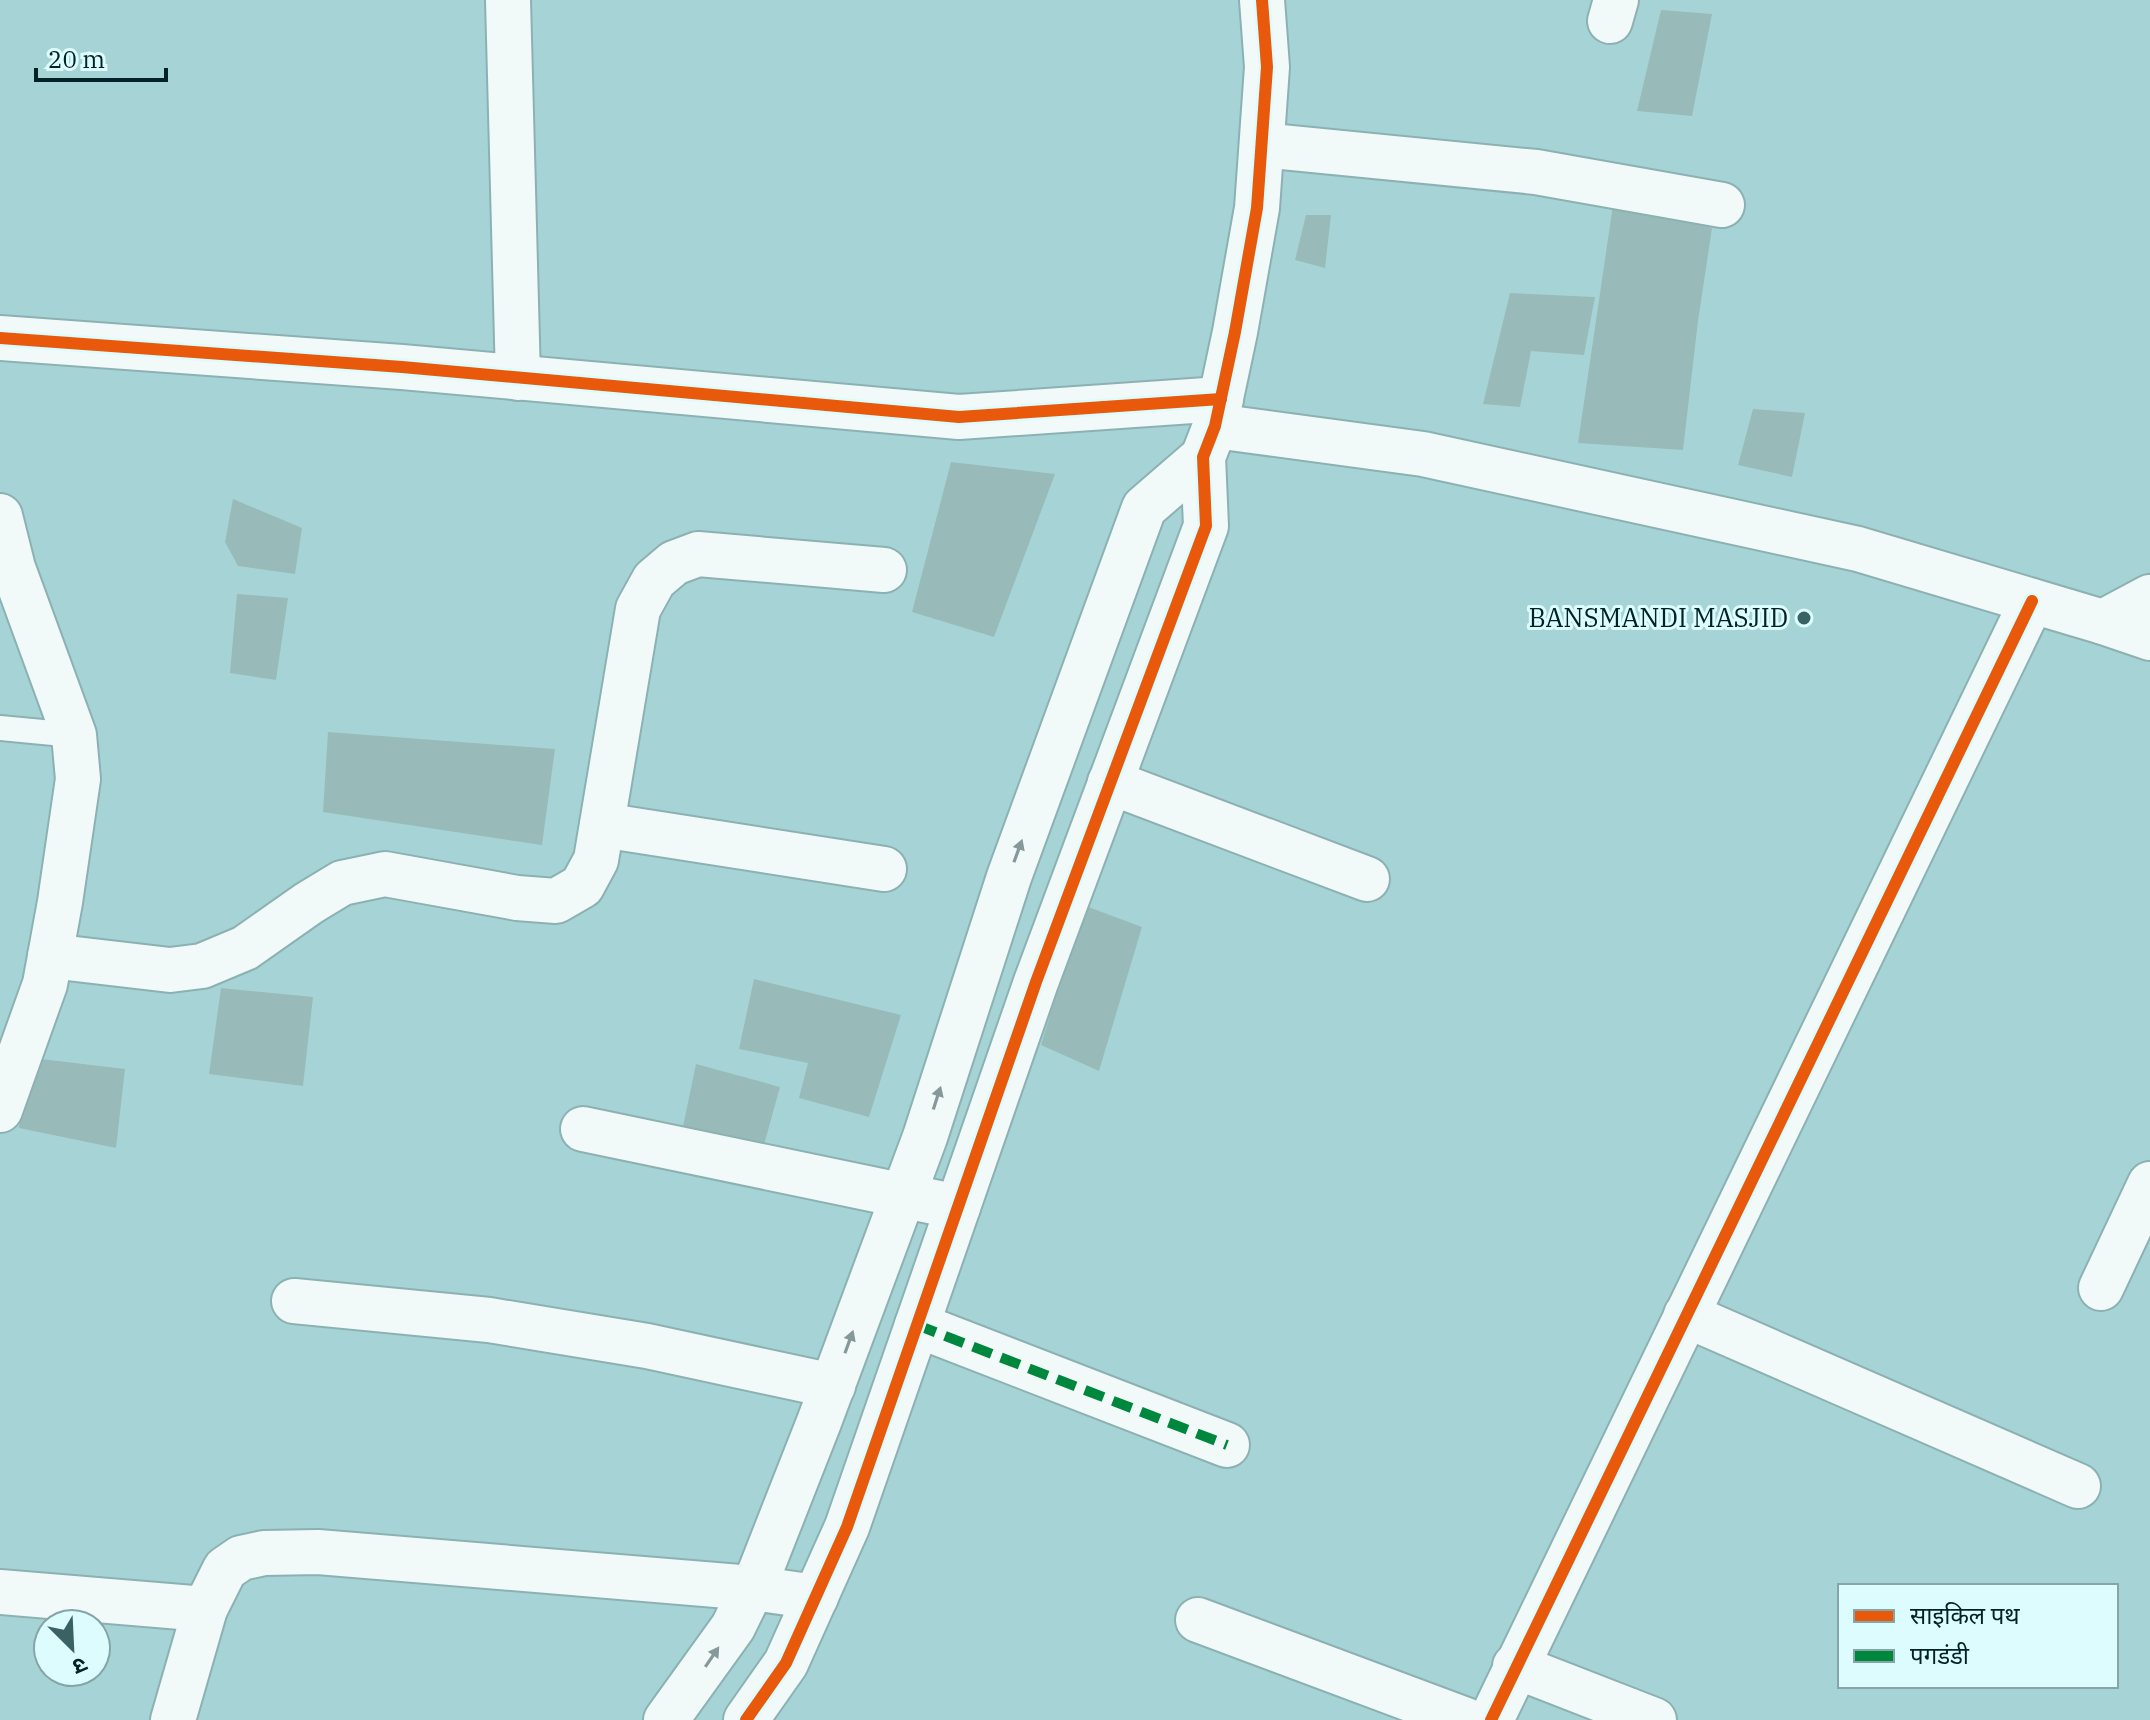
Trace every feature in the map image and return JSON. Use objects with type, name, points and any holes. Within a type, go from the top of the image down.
[{"type":"street","points":[[508,0],[518,378]]},
{"type":"street","points":[[746,1720],[786,1663],[847,1527],[1036,982],[1206,526],[1213,427],[1257,208],[1267,67],[1262,0]]},
{"type":"street","points":[[1262,145],[1536,172],[1722,205]]},
{"type":"street","points":[[0,338],[386,366],[959,417],[1213,427],[1439,458],[1858,549],[2150,638]]},
{"type":"street","points":[[666,1720],[733,1627],[752,1588],[827,1400],[925,1137],[1009,877],[1144,508],[1213,427]]},
{"type":"street","points":[[0,516],[13,568],[74,735],[78,779],[45,984],[0,1110]]},
{"type":"street","points":[[50,956],[170,970],[202,966],[245,948],[342,883],[385,874],[517,898],[556,901],[582,886],[596,860],[638,609],[654,580],[674,563],[698,554],[884,570]]},
{"type":"street","points":[[2103,622],[2150,597]]},
{"type":"street","points":[[1491,1720],[2032,601]]},
{"type":"street","points":[[1110,782],[1367,879]]},
{"type":"street","points":[[602,825],[884,869]]},
{"type":"street","points":[[583,1129],[958,1207]]},
{"type":"street","points":[[2101,1288],[2150,1184]]},
{"type":"street","points":[[294,1301],[489,1320],[647,1346],[827,1400],[880,1432]]},
{"type":"street","points":[[1686,1315],[2078,1486]]},
{"type":"street","points":[[917,1325],[1227,1445]]},
{"type":"street","points":[[173,1720],[205,1609],[225,1569],[241,1558],[264,1553],[318,1552],[752,1588],[816,1597]]},
{"type":"street","points":[[0,1592],[205,1609]]},
{"type":"street","points":[[1198,1620],[1466,1720]]},
{"type":"street","points":[[1515,1666],[1654,1720]]},
{"type":"lane","points":[[0,728],[74,735]]},
{"type":"building","points":[[1661,10],[1712,14],[1692,116],[1637,111]]},
{"type":"building","points":[[1613,205],[1712,228],[1683,450],[1578,443]]},
{"type":"building","points":[[1306,215],[1331,215],[1325,268],[1295,260]]},
{"type":"building","points":[[1510,293],[1595,297],[1584,355],[1531,351],[1520,407],[1483,404]]},
{"type":"building","points":[[1753,409],[1805,413],[1792,477],[1738,465]]},
{"type":"building","points":[[951,462],[1055,474],[994,637],[912,612]]},
{"type":"building","points":[[233,499],[302,528],[295,574],[238,566],[225,542]]},
{"type":"building","points":[[237,594],[288,598],[276,680],[230,673]]},
{"type":"building","points":[[328,732],[555,749],[542,845],[323,812]]},
{"type":"building","points":[[1083,905],[1142,927],[1099,1071],[1041,1045]]},
{"type":"building","points":[[754,979],[901,1015],[869,1117],[799,1098],[808,1063],[739,1049]]},
{"type":"building","points":[[221,988],[313,997],[303,1086],[209,1074]]},
{"type":"building","points":[[24,1057],[125,1069],[116,1148],[19,1128]]},
{"type":"building","points":[[696,1064],[780,1087],[762,1152],[681,1136]]},
{"type":"marked path","points":[[917,1325],[1227,1445]]},
{"type":"cycle path","points":[[746,1720],[786,1663],[847,1527],[1036,982],[1206,526],[1203,457],[1215,426],[1257,208],[1267,67],[1262,0]]},
{"type":"cycle path","points":[[0,338],[402,367],[959,417],[1221,399]]},
{"type":"cycle path","points":[[1491,1720],[2032,601]]},
{"type":"place","name":"BANSMANDI MASJID","points":[[1804,618]]}]
